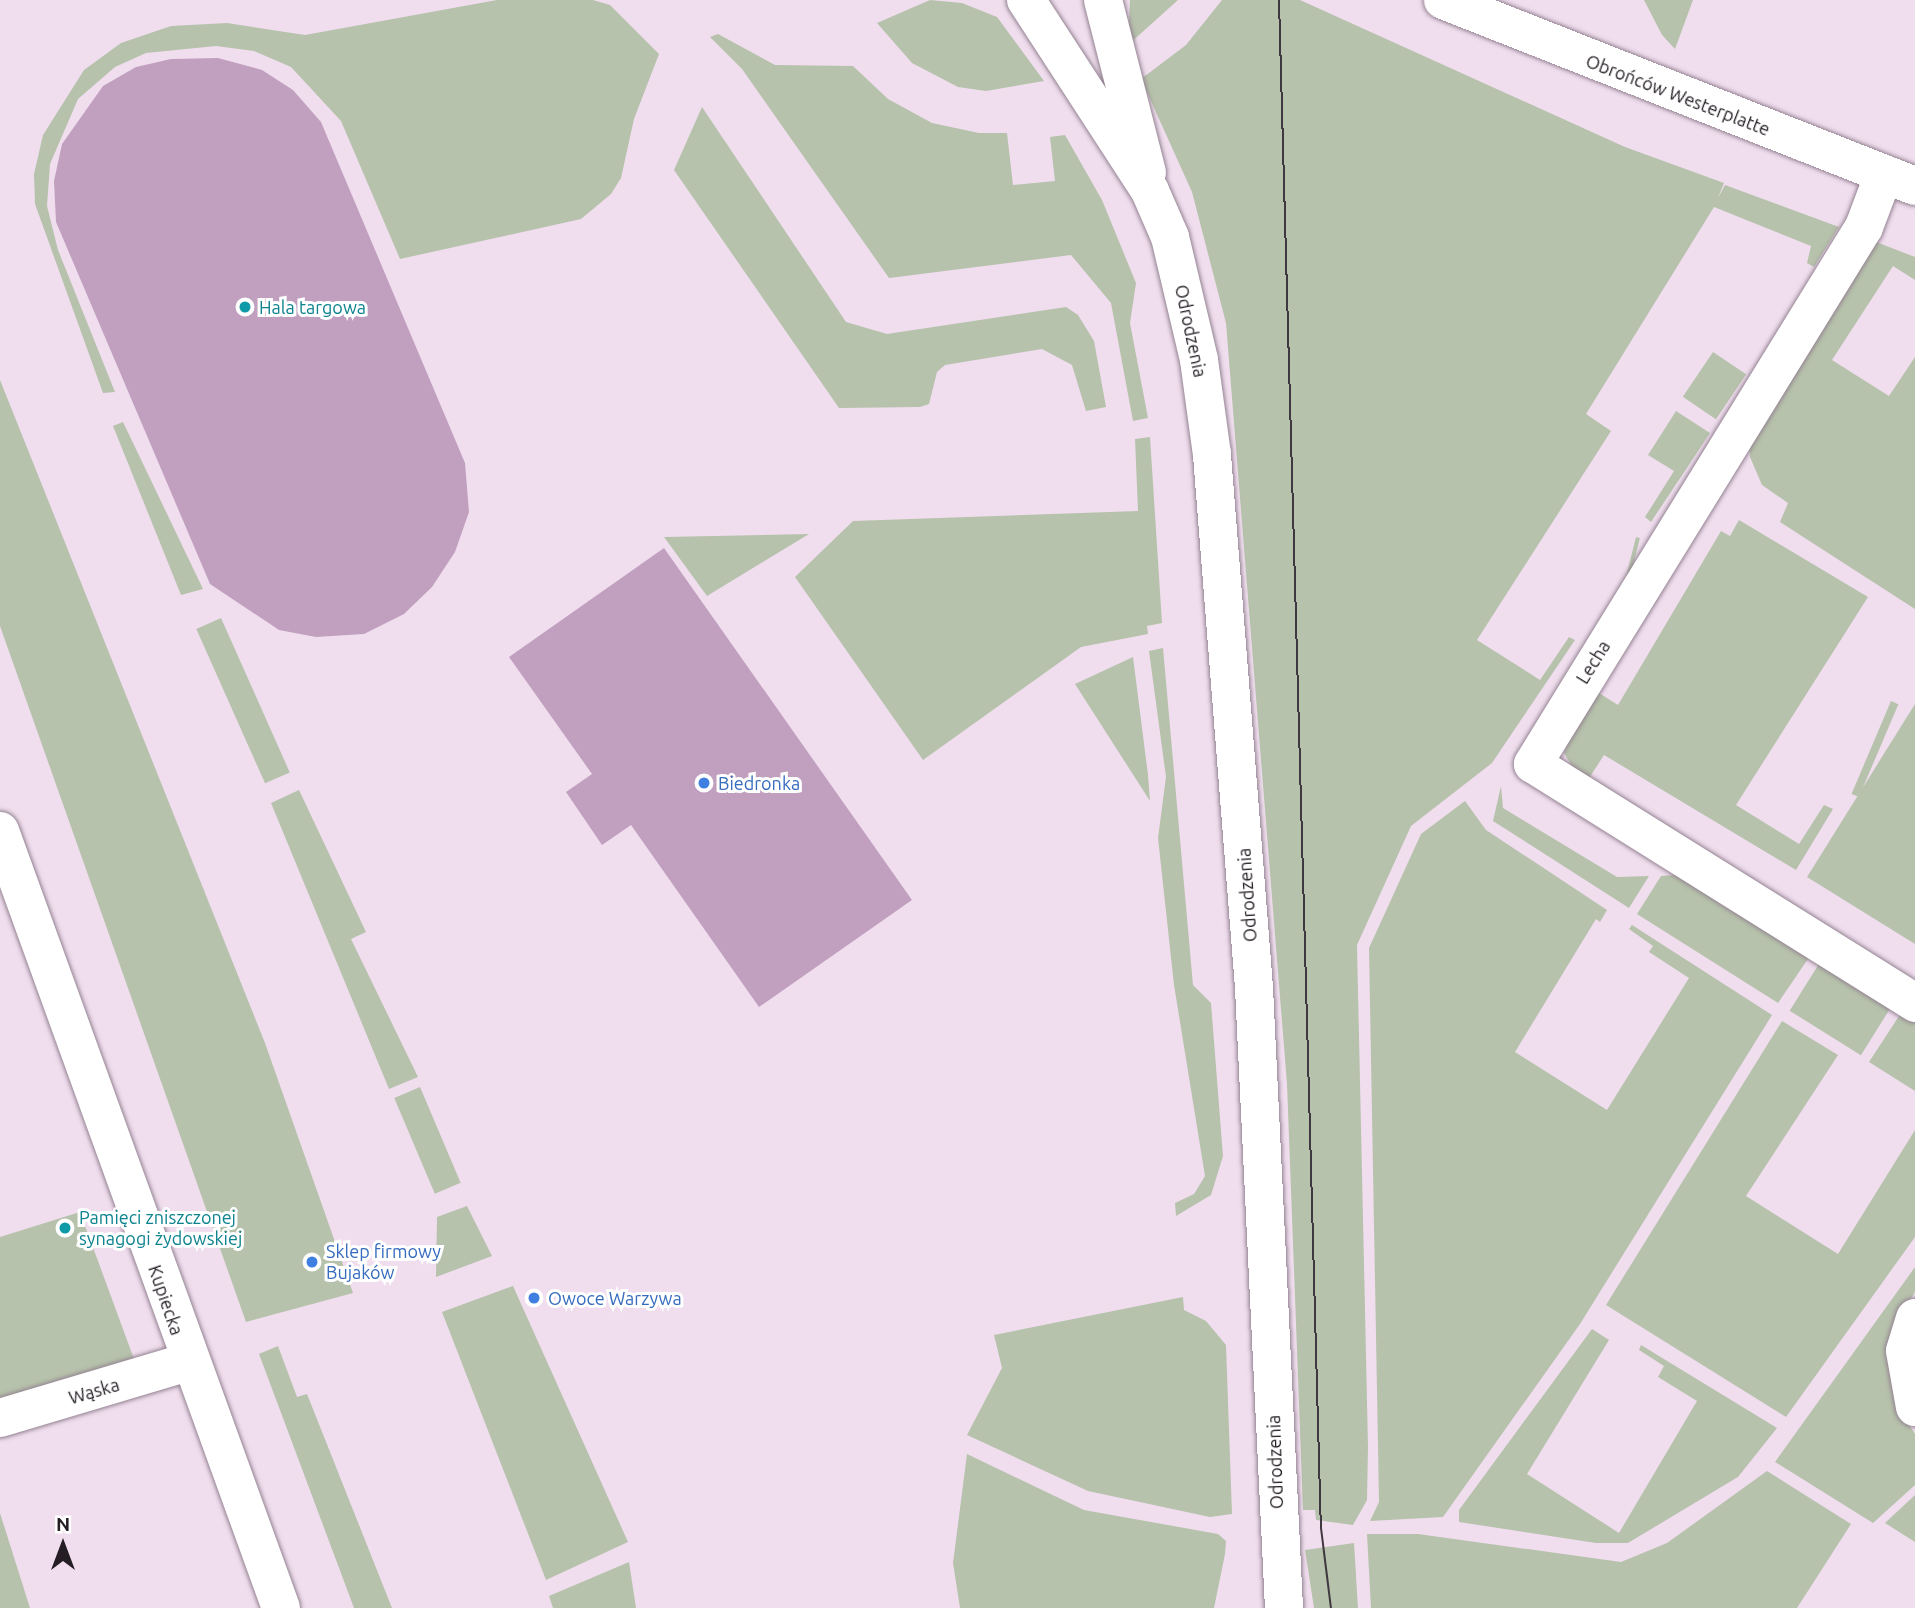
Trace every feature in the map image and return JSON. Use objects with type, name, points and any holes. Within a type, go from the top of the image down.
[{"type":"street","name":"Odrodzenia","points":[[1026,0],[1150,191]]},
{"type":"street","name":"Odrodzenia","points":[[1103,0],[1119,76],[1141,133],[1150,191],[1183,287],[1212,455],[1254,988],[1278,1565],[1284,1608]]},
{"type":"street","name":"Obrońców Westerplatte","points":[[1443,0],[1900,180]]},
{"type":"street","name":"Lecha","points":[[1900,180],[1864,227],[1533,764],[1915,1003]]},
{"type":"street","name":"Kupiecka","points":[[0,831],[188,1362],[281,1608]]},
{"type":"street","points":[[1915,1318],[1905,1350],[1915,1407]]},
{"type":"street","name":"Wąska","points":[[0,1418],[188,1362]]},
{"type":"street","points":[[1258,1608],[1278,1565]]},
{"type":"green space","points":[[497,0],[593,0],[610,5],[659,54],[634,119],[621,178],[611,194],[581,219],[400,259],[341,121],[291,67],[254,51],[216,46],[146,53],[115,67],[78,99],[50,164],[47,206],[58,250],[115,392],[103,393],[35,204],[34,174],[43,135],[84,70],[121,43],[171,26],[227,23],[305,35]]},
{"type":"green space","points":[[930,0],[962,3],[997,17],[1044,81],[986,91],[958,87],[912,63],[877,23]]},
{"type":"green space","points":[[1130,0],[1178,0],[1128,45]]},
{"type":"green space","points":[[1222,0],[1300,0],[1625,147],[1724,183],[1718,198],[1725,185],[1839,227],[1814,267],[1807,263],[1811,246],[1714,207],[1586,414],[1611,431],[1477,640],[1540,680],[1569,637],[1575,640],[1492,763],[1411,826],[1357,945],[1368,1447],[1367,1500],[1353,1525],[1316,1520],[1315,1510],[1303,1510],[1287,1084],[1226,323],[1192,192],[1141,79],[1186,45]]},
{"type":"green space","points":[[1644,0],[1693,0],[1675,49],[1662,35]]},
{"type":"green space","points":[[718,34],[775,65],[853,66],[888,99],[932,123],[979,133],[1007,133],[1013,185],[1055,181],[1050,137],[1065,135],[1102,200],[1136,283],[1130,323],[1148,418],[1133,421],[1111,303],[1071,255],[889,278],[742,69],[710,37]]},
{"type":"green space","points":[[702,107],[846,322],[887,334],[1066,307],[1078,315],[1094,341],[1106,407],[1086,411],[1072,365],[1042,349],[945,365],[937,372],[929,404],[920,407],[839,408],[674,170]]},
{"type":"green space","points":[[1871,240],[1915,257],[1915,280],[1893,266],[1832,360],[1889,396],[1915,357],[1915,609],[1780,522],[1788,503],[1762,485],[1750,457],[1749,445]]},
{"type":"green space","points":[[1713,352],[1746,374],[1716,419],[1683,397]]},
{"type":"green space","points":[[0,380],[265,1043],[353,1293],[246,1322],[0,626]]},
{"type":"green space","points":[[1676,411],[1710,433],[1651,522],[1645,517],[1674,471],[1648,455]]},
{"type":"green space","points":[[123,422],[203,589],[181,595],[113,426]]},
{"type":"green space","points":[[1150,437],[1162,623],[1147,626],[1148,634],[1081,647],[923,760],[795,577],[853,521],[1138,511],[1135,439]]},
{"type":"green space","points":[[1739,520],[1868,597],[1736,805],[1799,844],[1824,805],[1833,809],[1796,870],[1604,755],[1584,786],[1564,753],[1591,688],[1618,705],[1721,531],[1730,536]]},
{"type":"green space","points":[[809,534],[707,596],[664,537]]},
{"type":"green space","points":[[1636,537],[1640,538],[1615,636],[1612,635]]},
{"type":"green space","points":[[221,618],[290,772],[265,783],[196,629]]},
{"type":"green space","points":[[1163,648],[1193,985],[1211,1003],[1223,1156],[1211,1195],[1176,1216],[1175,1203],[1194,1194],[1205,1176],[1174,985],[1158,838],[1166,777],[1149,651]]},
{"type":"green space","points":[[1133,657],[1148,775],[1150,801],[1075,684]]},
{"type":"green space","points":[[1891,701],[1898,704],[1859,797],[1852,794]]},
{"type":"green space","points":[[1915,704],[1915,944],[1807,877]]},
{"type":"green space","points":[[1501,786],[1503,808],[1617,877],[1649,876],[1629,908],[1493,821]]},
{"type":"green space","points":[[299,790],[366,932],[351,939],[418,1077],[389,1089],[271,803]]},
{"type":"green space","points":[[1465,801],[1486,830],[1607,910],[1600,922],[1596,919],[1515,1052],[1607,1110],[1689,978],[1649,952],[1653,946],[1629,929],[1632,925],[1772,1015],[1580,1324],[1443,1517],[1370,1521],[1379,1502],[1369,948],[1421,834]]},
{"type":"green space","points":[[1687,874],[1812,953],[1778,1003],[1637,914],[1661,876]]},
{"type":"green space","points":[[1822,959],[1893,1004],[1861,1055],[1790,1011]]},
{"type":"green space","points":[[1903,1010],[1915,1018],[1915,1091],[1869,1062]]},
{"type":"green space","points":[[1782,1021],[1838,1055],[1746,1196],[1838,1254],[1915,1130],[1915,1237],[1786,1417],[1606,1305]]},
{"type":"green space","points":[[420,1087],[461,1183],[435,1194],[394,1098]]},
{"type":"green space","points":[[467,1206],[492,1256],[436,1277],[437,1217]]},
{"type":"green space","points":[[80,1212],[134,1359],[0,1399],[0,1237]]},
{"type":"green space","points":[[1915,1267],[1915,1292],[1902,1313],[1903,1415],[1915,1434],[1915,1485],[1873,1523],[1775,1462]]},
{"type":"green space","points":[[513,1286],[628,1542],[546,1580],[442,1312]]},
{"type":"green space","points":[[1183,1297],[1184,1310],[1206,1321],[1226,1345],[1232,1514],[1210,1517],[1088,1491],[967,1435],[1002,1368],[994,1335]]},
{"type":"green space","points":[[1592,1329],[1609,1340],[1527,1474],[1619,1533],[1697,1401],[1658,1377],[1664,1366],[1639,1350],[1641,1345],[1777,1428],[1738,1477],[1628,1543],[1596,1543],[1459,1522],[1459,1510]]},
{"type":"green space","points":[[278,1346],[297,1397],[307,1394],[392,1608],[354,1608],[259,1354]]},
{"type":"green space","points":[[967,1454],[1084,1510],[1218,1534],[1226,1541],[1214,1608],[960,1608],[953,1563]]},
{"type":"green space","points":[[1767,1471],[1851,1524],[1797,1608],[1371,1608],[1367,1534],[1418,1534],[1621,1562],[1667,1543]]},
{"type":"green space","points":[[1915,1495],[1915,1542],[1885,1523]]},
{"type":"green space","points":[[0,1513],[30,1608],[0,1608]]},
{"type":"green space","points":[[1354,1543],[1358,1608],[1314,1608],[1305,1550]]},
{"type":"green space","points":[[629,1562],[636,1608],[553,1608],[549,1596]]},
{"type":"building","name":"Hala targowa","points":[[218,58],[262,70],[293,90],[321,122],[465,463],[469,512],[455,552],[432,587],[404,614],[364,634],[316,637],[279,630],[210,584],[56,222],[54,181],[62,144],[103,86],[136,67],[171,59]]},
{"type":"building","name":"Biedronka","points":[[664,548],[912,900],[759,1007],[631,825],[602,845],[566,792],[592,774],[509,657]]},
{"type":"tram line","points":[[1279,0],[1321,1528],[1331,1608]]},
{"type":"place","name":"Hala targowa","points":[[245,307]]},
{"type":"place","name":"Biedronka","points":[[704,783]]},
{"type":"place","name":"Pamięci zniszczonej synagogi żydowskiej","points":[[65,1228]]},
{"type":"place","name":"Sklep firmowy Bujaków","points":[[312,1262]]},
{"type":"place","name":"Owoce Warzywa","points":[[534,1298]]}]
